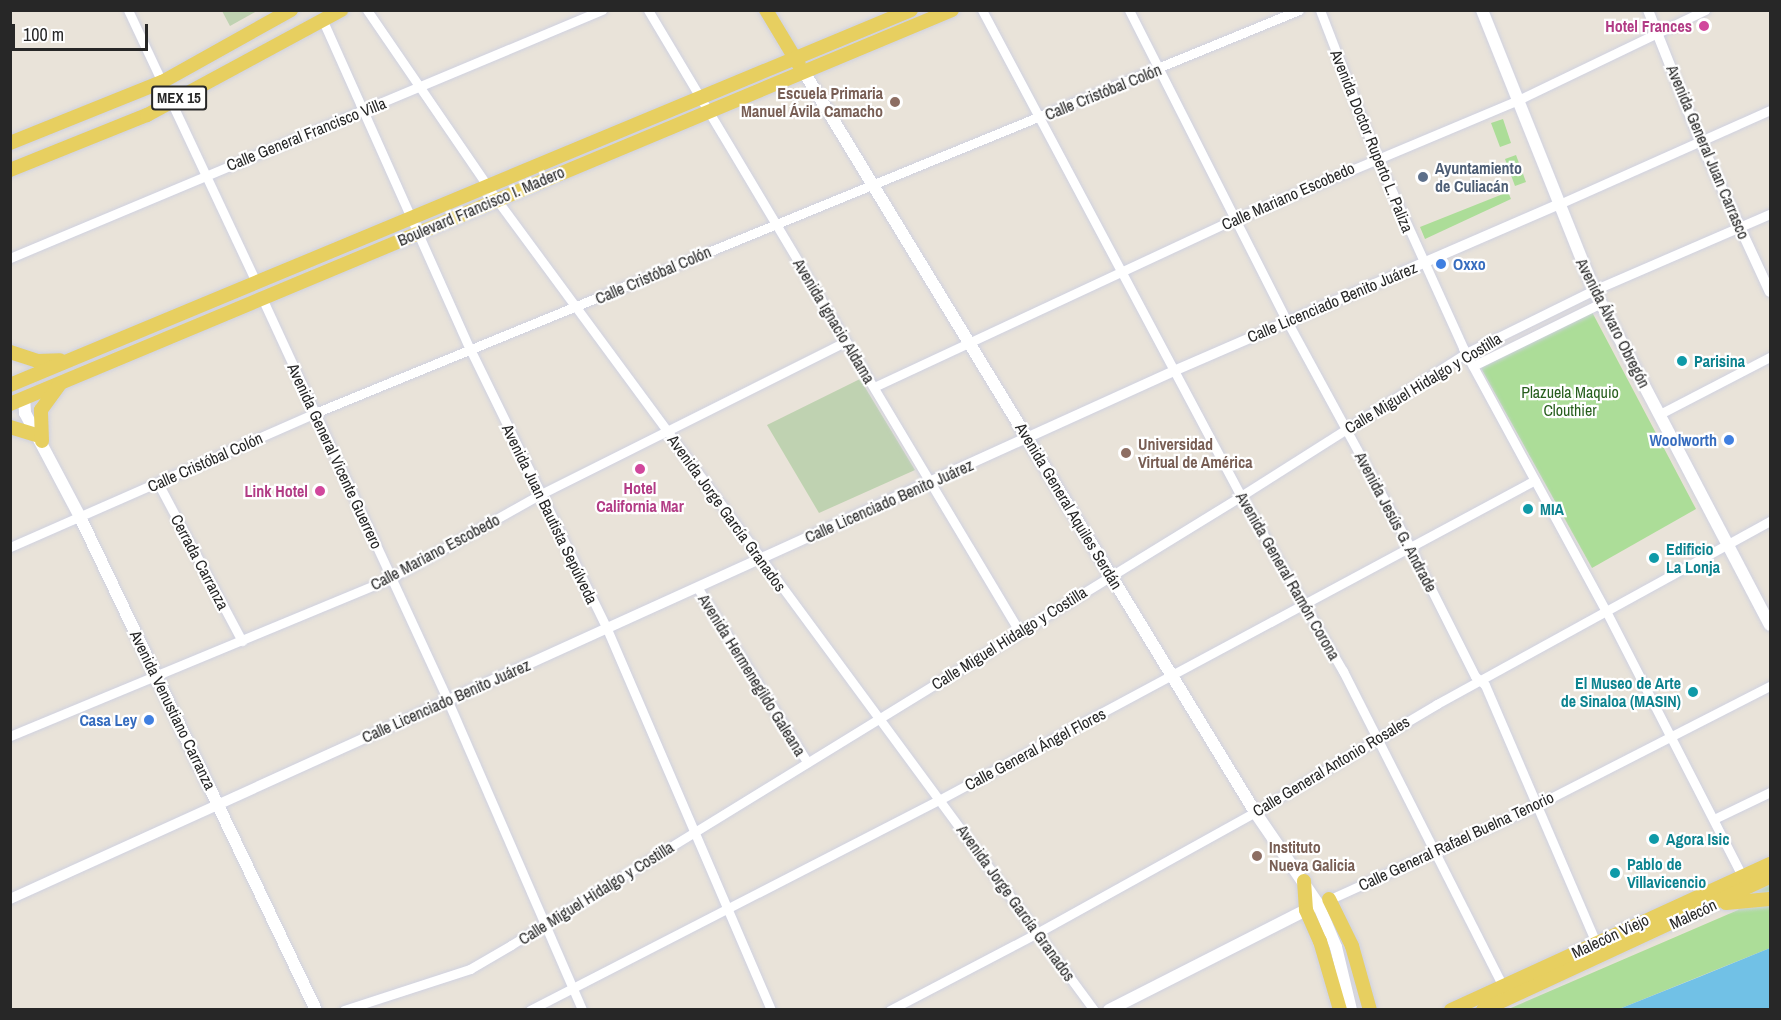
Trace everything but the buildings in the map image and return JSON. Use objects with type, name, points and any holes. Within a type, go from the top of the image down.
[{"type":"main road","name":"MEX 15","points":[[10,143],[162,82],[291,10]]},
{"type":"main road","name":"MEX 15","points":[[10,170],[172,102],[341,10]]},
{"type":"main road","name":"Avenida General Aquiles Serdán","points":[[766,10],[1255,812],[1304,881]]},
{"type":"main road","name":"Boulevard Francisco I. Madero","points":[[11,384],[911,10]]},
{"type":"main road","name":"Boulevard Francisco I. Madero","points":[[15,403],[62,381],[952,10]]},
{"type":"main road","name":"Avenida Álvaro Obregón","points":[[1482,10],[1557,205],[1594,290],[1730,542],[1770,625]]},
{"type":"main road","points":[[10,352],[37,361],[69,360]]},
{"type":"main road","points":[[10,427],[41,439],[41,410],[62,381]]},
{"type":"main road","points":[[11,384],[15,403]]},
{"type":"main road","name":"Avenida Venustiano Carranza","points":[[15,403],[25,413],[41,439],[80,516],[316,1010]]},
{"type":"main road","name":"Malecón Viejo","points":[[1451,1010],[1596,943],[1745,882],[1770,864]]},
{"type":"main road","name":"Malecón","points":[[1483,1010],[1709,906],[1745,882],[1770,877]]},
{"type":"main road","points":[[1304,881],[1318,904],[1352,946],[1370,1010]]},
{"type":"main road","points":[[1709,906],[1770,899]]},
{"type":"main road","points":[[1318,904],[1352,1010]]},
{"type":"main road","points":[[1318,904],[1320,941],[1340,1010]]},
{"type":"main road","name":"Calle General Rafael Buelna Tenorio","points":[[1109,1010],[1318,904]]},
{"type":"main road","points":[[1498,1010],[1526,990]]},
{"type":"street","points":[[128,10],[208,175],[256,282]]},
{"type":"street","name":"Avenida Jorge García Granados","points":[[367,10],[497,200],[1094,1010]]},
{"type":"street","name":"Calle General Francisco Villa","points":[[10,258],[602,10]]},
{"type":"street","name":"Avenida Ignacio Aldama","points":[[648,10],[1019,631]]},
{"type":"street","name":"Avenida General Ramón Corona","points":[[982,10],[1242,496],[1306,603],[1378,738],[1502,986]]},
{"type":"street","name":"Avenida Jesús G. Andrade","points":[[1129,10],[1287,321],[1410,547],[1475,676],[1481,679],[1596,943]]},
{"type":"street","name":"Calle Cristóbal Colón","points":[[10,548],[315,413],[578,307],[872,184],[1158,70],[1299,10]]},
{"type":"street","name":"Avenida Doctor Ruperto L. Paliza","points":[[1320,10],[1377,158],[1466,353],[1606,610],[1745,882]]},
{"type":"street","name":"Avenida General Juan Carrasco","points":[[1648,10],[1701,143],[1770,292]]},
{"type":"street","name":"Calle Mariano Escobedo","points":[[874,387],[1235,219],[1516,101],[1705,10]]},
{"type":"street","name":"Avenida Juan Bautista Sepúlveda","points":[[323,21],[412,217],[416,233],[470,349],[539,495],[607,629],[771,1010]]},
{"type":"street","name":"Calle Licenciado Benito Juárez","points":[[10,899],[1176,370],[1701,143],[1770,110]]},
{"type":"street","name":"Calle Miguel Hidalgo y Costilla","points":[[344,1010],[470,969],[1110,574],[1242,496],[1466,353],[1594,290],[1770,214]]},
{"type":"street","name":"Avenida General Vicente Guerrero","points":[[262,298],[447,699],[582,1010]]},
{"type":"street","name":"Calle Miguel Hidalgo y Costilla","points":[[1473,366],[1601,303]]},
{"type":"street","name":"Calle Mariano Escobedo","points":[[10,736],[391,578],[539,495],[846,341]]},
{"type":"street","points":[[1660,414],[1770,357]]},
{"type":"street","name":"Calle General Ángel Flores","points":[[530,1010],[939,800],[1535,480]]},
{"type":"street","name":"Cerrada Carranza","points":[[158,483],[242,641]]},
{"type":"street","name":"Calle General Antonio Rosales","points":[[890,1010],[1037,933],[1255,812],[1481,679],[1770,521]]},
{"type":"street","name":"Avenida Hermenegildo Galeana","points":[[697,587],[807,762]]},
{"type":"street","name":"Calle General Rafael Buelna Tenorio","points":[[1318,904],[1437,853],[1535,806],[1770,686]]},
{"type":"street","points":[[1714,819],[1770,792]]},
{"type":"green space","points":[[222,11],[257,11],[230,26]]},
{"type":"green space","points":[[1503,119],[1511,143],[1500,147],[1491,123]]},
{"type":"green space","points":[[1516,155],[1526,182],[1515,186],[1505,159]]},
{"type":"green space","points":[[1508,192],[1511,199],[1425,239],[1420,227]]},
{"type":"green space","name":"Plazuela Maquio Clouthier","points":[[1592,312],[1696,509],[1592,568],[1481,368]]},
{"type":"green space","points":[[860,379],[915,470],[819,513],[767,425]]},
{"type":"green space","points":[[1770,883],[1770,948],[1619,1009],[1506,1010],[1738,910],[1752,891]]},
{"type":"water","points":[[1770,948],[1770,1009],[1619,1009],[1699,977]]},
{"type":"place","name":"Hotel Frances","points":[[1704,26]]},
{"type":"place","name":"Escuela Primaria Manuel Ávila Camacho","points":[[895,102]]},
{"type":"place","name":"Ayuntamiento de Culiacán","points":[[1423,177]]},
{"type":"place","name":"Oxxo","points":[[1441,264]]},
{"type":"place","name":"Parisina","points":[[1682,361]]},
{"type":"place","name":"Woolworth","points":[[1729,440]]},
{"type":"place","name":"Universidad Virtual de América","points":[[1126,453]]},
{"type":"place","name":"Hotel California Mar","points":[[640,469]]},
{"type":"place","name":"Link Hotel","points":[[320,491]]},
{"type":"place","name":"MIA","points":[[1528,509]]},
{"type":"place","name":"Edificio La Lonja","points":[[1654,558]]},
{"type":"place","name":"El Museo de Arte de Sinaloa (MASIN)","points":[[1693,692]]},
{"type":"place","name":"Casa Ley","points":[[149,720]]},
{"type":"place","name":"Agora Isic","points":[[1654,839]]},
{"type":"place","name":"Instituto Nueva Galicia","points":[[1257,856]]},
{"type":"place","name":"Pablo de Villavicencio","points":[[1615,873]]}]
